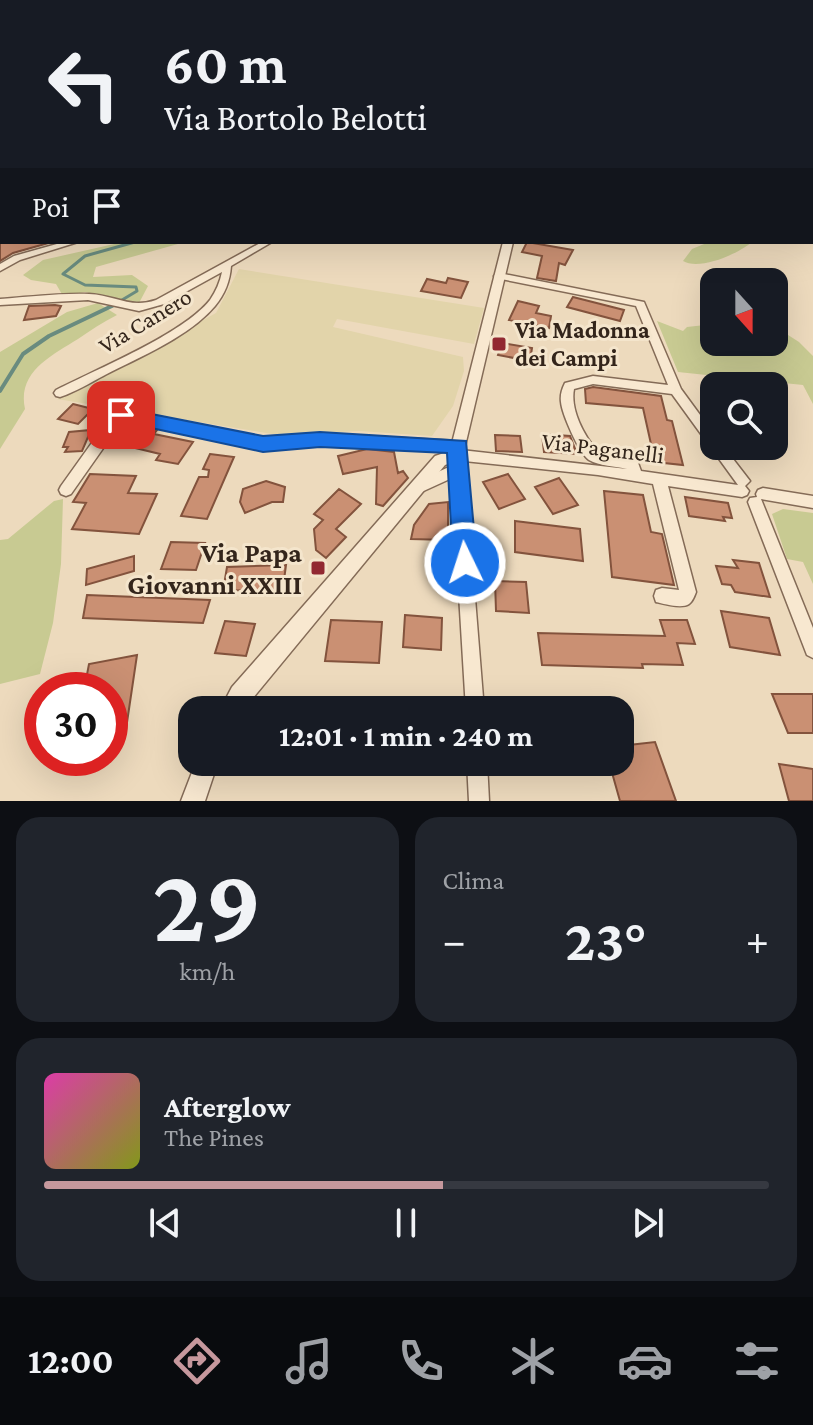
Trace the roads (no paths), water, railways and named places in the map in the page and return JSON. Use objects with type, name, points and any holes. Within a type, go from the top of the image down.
[{"type":"street","points":[[0,268],[17,258],[67,244]]},
{"type":"street","points":[[0,302],[87,296],[133,309],[152,306],[264,244]]},
{"type":"street","points":[[474,696],[458,457],[507,244]]},
{"type":"street","name":"Via Canero","points":[[60,393],[169,334],[208,309],[225,281],[227,265]]},
{"type":"street","points":[[499,276],[637,304],[676,390],[700,424]]},
{"type":"street","points":[[636,476],[632,464],[594,456],[589,451],[568,406],[565,395],[569,386],[593,380],[676,390]]},
{"type":"street","name":"Via Paganelli","points":[[66,490],[115,419],[121,415],[263,444],[320,439],[636,476],[813,502]]},
{"type":"street","points":[[239,696],[440,460],[458,457]]},
{"type":"street","points":[[726,460],[751,492],[813,649]]},
{"type":"street","points":[[659,479],[688,592],[684,598],[662,596]]},
{"type":"street","points":[[193,801],[202,776]]},
{"type":"street","points":[[478,776],[479,801]]},
{"type":"waterway","points":[[113,306],[137,291],[136,287],[85,285],[63,274],[85,256],[128,244]]},
{"type":"waterway","points":[[0,391],[23,354],[49,336],[113,306]]},
{"type":"place","name":"Via Madonna dei Campi","points":[[499,344]]},
{"type":"place","name":"Via Papa Giovanni XXIII","points":[[318,568]]}]
